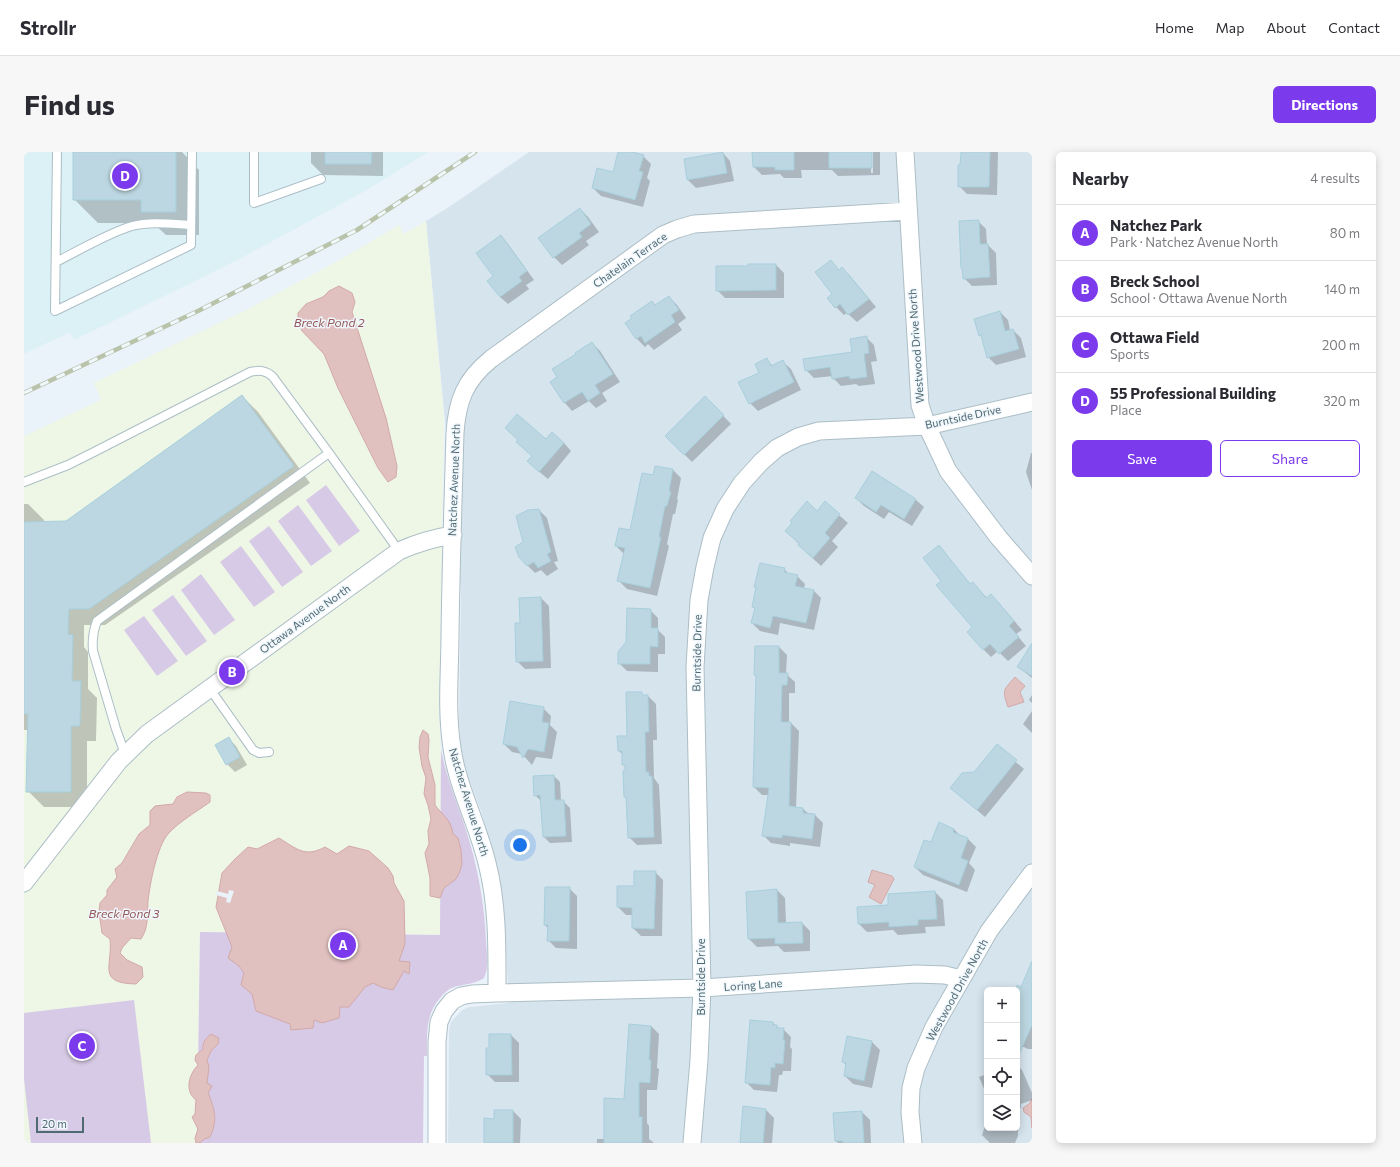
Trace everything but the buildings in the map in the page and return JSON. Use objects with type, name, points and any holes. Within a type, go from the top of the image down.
[{"type":"street","name":"Westwood Drive North","points":[[905,152],[920,405],[926,426],[948,471],[999,538],[1032,576]]},
{"type":"street","name":"Chatelain Terrace","points":[[462,394],[474,376],[491,359],[663,235],[677,228],[694,224],[908,211]]},
{"type":"street","name":"Natchez Avenue North","points":[[462,394],[456,418],[449,694],[450,738],[456,767],[488,864],[494,902],[497,993]]},
{"type":"street","name":"Burntside Drive","points":[[692,1143],[699,1060],[702,988],[696,667],[699,600],[712,538],[725,509],[742,483],[761,462],[777,448],[798,437],[819,431],[926,426],[1032,402]]},
{"type":"street","name":"Ottawa Avenue North","points":[[24,883],[126,754],[147,734],[399,551],[422,541],[453,536]]},
{"type":"street","name":"Westwood Drive North","points":[[912,1143],[910,1112],[911,1088],[916,1068],[934,1027],[989,931],[1032,873]]},
{"type":"street","name":"Loring Lane","points":[[497,993],[702,988],[916,974],[945,976],[960,980]]},
{"type":"street","points":[[437,1143],[437,1042],[439,1022],[444,1011],[452,1001],[461,996],[497,993]]},
{"type":"lane","points":[[57,152],[55,311],[191,244],[192,152]]},
{"type":"lane","points":[[254,152],[254,203],[321,179]]},
{"type":"lane","points":[[56,262],[117,232],[133,226],[151,224],[191,224]]},
{"type":"lane","points":[[24,482],[81,459],[250,372],[263,370],[273,376],[399,551]]},
{"type":"lane","points":[[126,754],[116,729],[93,651],[93,634],[97,621],[329,453]]},
{"type":"lane","points":[[210,688],[253,750],[259,753],[269,752]]},
{"type":"shaded area","points":[[24,152],[428,152],[365,191],[243,257],[185,286],[74,340],[70,332],[24,354]]},
{"type":"shaded area","points":[[529,152],[1032,152],[1032,1143],[448,1143],[449,1030],[451,1022],[462,1010],[469,1007],[509,1003],[504,915],[494,858],[482,814],[465,768],[461,746],[459,725],[461,589],[426,221]]},
{"type":"shaded area","points":[[426,221],[444,416],[439,718],[441,749],[440,935],[200,932],[197,1143],[24,1143],[24,436],[101,400],[94,383],[250,308],[336,262],[399,225],[404,234]]},
{"type":"shaded area","points":[[326,485],[360,531],[339,546],[306,500]]},
{"type":"shaded area","points":[[298,505],[332,551],[311,566],[278,521]]},
{"type":"shaded area","points":[[269,526],[303,572],[282,587],[249,541]]},
{"type":"shaded area","points":[[241,546],[275,592],[254,607],[220,562]]},
{"type":"shaded area","points":[[201,574],[235,620],[214,635],[181,590]]},
{"type":"shaded area","points":[[173,595],[207,641],[186,656],[152,610]]},
{"type":"shaded area","points":[[144,616],[178,661],[157,676],[124,630]]},
{"type":"shaded area","points":[[441,749],[476,867],[484,917],[487,965],[484,978],[477,982],[454,987],[445,993],[435,1005],[429,1018],[427,1056],[424,1056],[423,1143],[197,1143],[200,932],[440,935]]},
{"type":"shaded area","points":[[134,1000],[151,1143],[31,1143],[24,1079],[24,1013]]},
{"type":"water","name":"Breck Pond 2","points":[[339,286],[352,293],[355,302],[352,312],[386,418],[397,466],[396,477],[388,482],[378,468],[338,388],[324,354],[302,331],[298,320],[298,313],[306,304],[323,297],[329,291]]},
{"type":"water","points":[[1015,677],[1025,686],[1020,692],[1024,702],[1008,707],[1004,693],[1008,685]]},
{"type":"water","points":[[423,730],[428,734],[429,740],[428,757],[435,785],[435,805],[449,821],[453,834],[458,838],[461,850],[462,864],[460,871],[456,879],[444,888],[440,898],[430,896],[430,878],[425,853],[429,844],[428,831],[431,819],[424,794],[426,778],[422,766],[419,747],[420,737]]},
{"type":"water","name":"Breck Pond 3","points":[[187,792],[206,793],[210,795],[210,802],[178,825],[164,840],[157,856],[152,875],[147,921],[144,934],[141,939],[131,938],[122,948],[120,953],[127,960],[142,967],[143,977],[136,984],[124,983],[115,980],[109,971],[110,939],[102,933],[99,912],[100,903],[107,895],[107,890],[117,877],[115,869],[122,863],[139,834],[150,825],[150,811],[155,806],[173,804],[177,797]]},
{"type":"water","points":[[279,838],[296,849],[306,852],[312,852],[325,847],[337,854],[349,846],[369,851],[388,868],[404,901],[405,944],[399,961],[410,962],[409,974],[404,971],[393,990],[373,983],[365,987],[349,1007],[340,1007],[339,1018],[322,1023],[314,1020],[313,1028],[291,1030],[290,1024],[256,1011],[252,994],[241,985],[244,973],[239,966],[228,958],[232,947],[216,907],[222,873],[248,847],[257,849]]},
{"type":"water","points":[[872,870],[892,876],[894,879],[881,904],[869,897],[875,885],[868,882]]},
{"type":"water","points":[[211,1034],[219,1038],[218,1044],[211,1051],[207,1060],[209,1067],[207,1083],[212,1086],[208,1093],[214,1110],[215,1120],[210,1137],[204,1139],[200,1143],[196,1143],[195,1138],[198,1129],[192,1117],[195,1114],[196,1100],[190,1092],[189,1082],[192,1073],[198,1065],[195,1060],[196,1055],[203,1049],[205,1041]]},
{"type":"water","points":[[1032,1099],[1032,1128],[1031,1117],[1024,1112],[1023,1108],[1029,1104]]},
{"type":"pier","points":[[229,890],[234,891],[230,903],[226,902],[227,898],[216,895],[217,891],[228,894]]},
{"type":"railway","points":[[24,393],[198,311],[357,230],[475,152]]},
{"type":"place","name":"55 Professional Building","points":[[125,176]]},
{"type":"place","name":"Breck School","points":[[232,672]]},
{"type":"place","name":"Natchez Park","points":[[343,945]]},
{"type":"place","name":"Ottawa Field","points":[[82,1046]]}]
